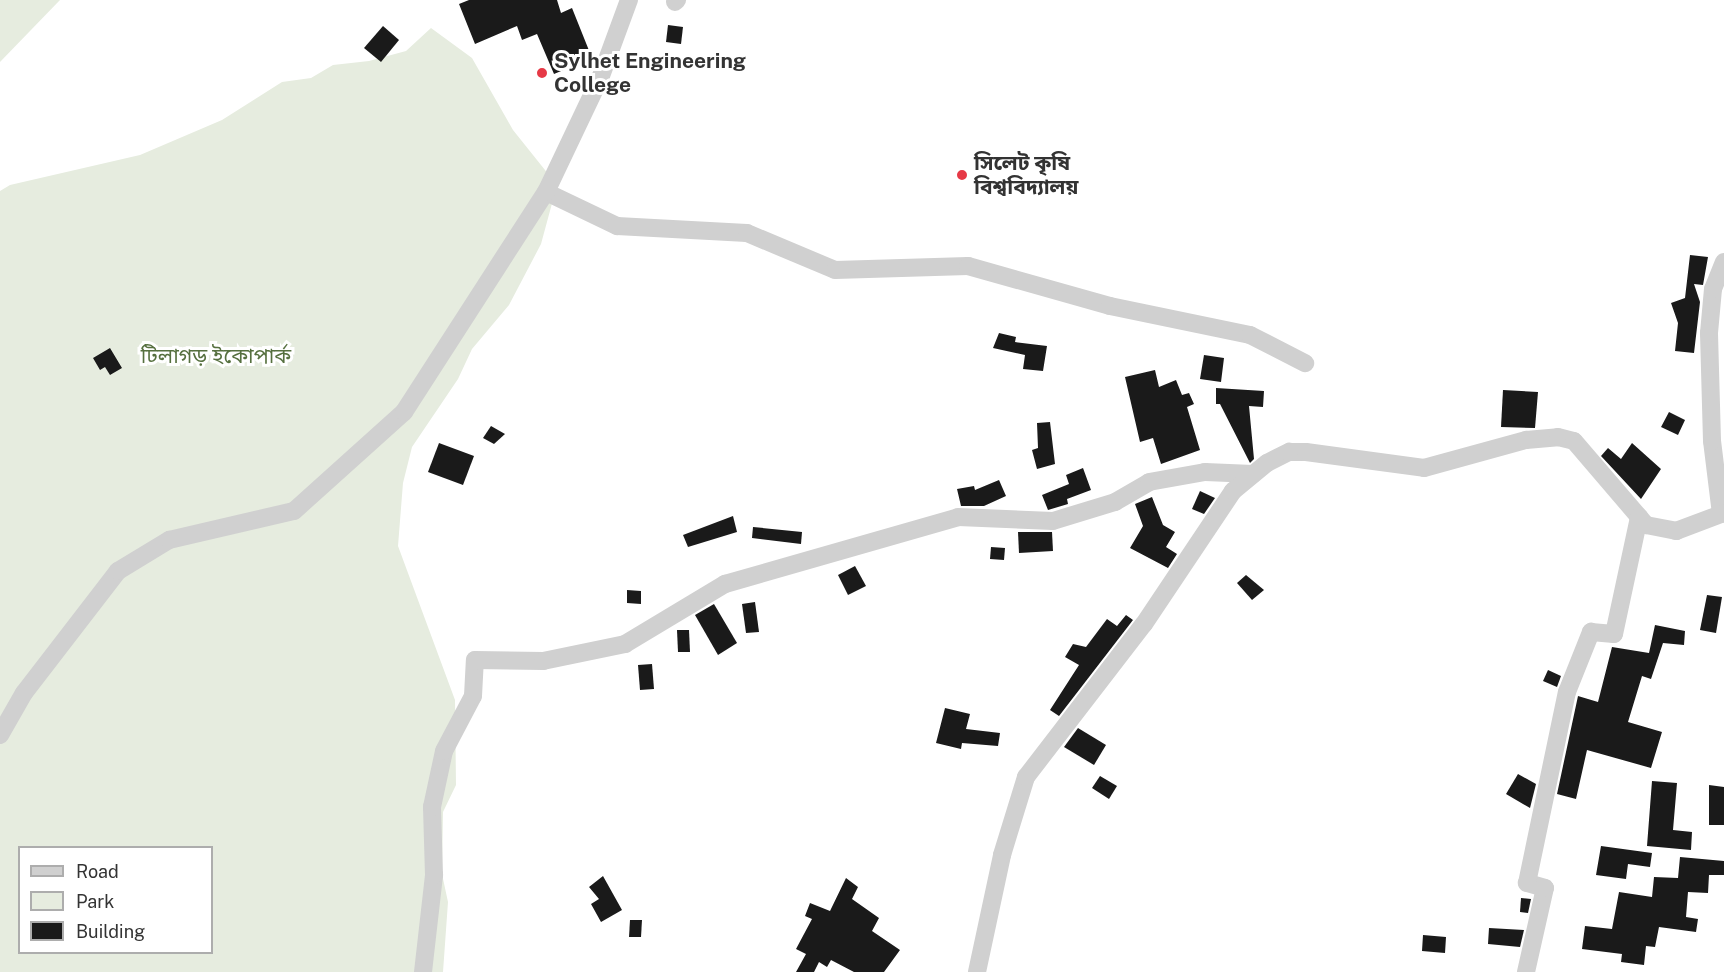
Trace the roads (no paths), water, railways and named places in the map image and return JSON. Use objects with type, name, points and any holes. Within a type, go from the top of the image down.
[{"type":"street","points":[[0,735],[24,693],[118,571],[169,540],[294,511],[404,412],[546,192],[602,76],[629,0]]},
{"type":"street","points":[[546,192],[617,226],[747,233],[835,270],[968,266],[1110,306],[1250,335],[1305,363]]},
{"type":"street","points":[[976,972],[1002,855],[1026,777],[1144,624],[1233,490],[1253,474],[1288,453],[1424,468],[1526,440],[1558,437],[1574,441],[1646,525],[1676,531],[1723,514],[1712,441],[1709,333],[1713,289],[1724,262]]},
{"type":"street","points":[[423,972],[434,875],[432,807],[444,751],[473,696],[475,660],[543,661],[625,644],[725,584],[958,517],[1053,521],[1115,502],[1149,482],[1205,472],[1253,474]]},
{"type":"street","points":[[1526,972],[1545,888],[1527,883],[1567,692],[1591,632],[1614,634],[1638,517]]},
{"type":"place","name":"Sylhet Engineering College","points":[[542,73]]},
{"type":"place","name":"সিলেট কৃষি বিশ্ববিদ্যালয়","points":[[962,175]]},
{"type":"park label","name":"টিলাগড় ইকোপার্ক","points":[[216,356]]}]
